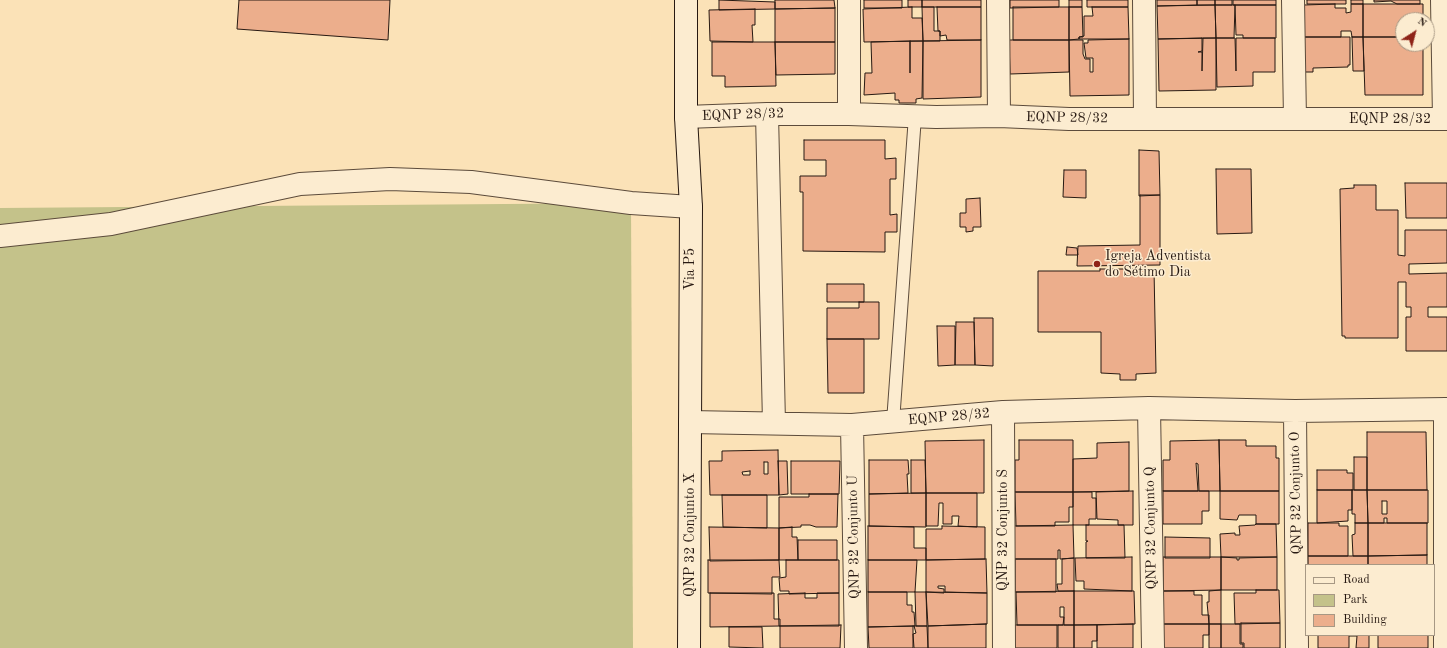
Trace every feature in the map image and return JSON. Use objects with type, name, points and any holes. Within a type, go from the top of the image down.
[{"type":"street","name":"Via P5","points":[[686,0],[686,117],[691,207],[690,422]]},
{"type":"street","points":[[848,0],[849,114]]},
{"type":"street","points":[[998,0],[999,116]]},
{"type":"street","points":[[1144,0],[1146,119]]},
{"type":"street","points":[[1293,0],[1295,119]]},
{"type":"street","points":[[1442,0],[1446,118]]},
{"type":"street","name":"EQNP 28/32","points":[[686,117],[767,114],[849,114],[999,116],[1069,119],[1446,118]]},
{"type":"street","points":[[767,114],[774,423]]},
{"type":"street","points":[[0,236],[111,224],[300,184],[390,179],[472,182],[631,203],[691,207]]},
{"type":"street","name":"EQNP 28/32","points":[[690,422],[852,425],[1003,412],[1149,408],[1295,411],[1446,409]]},
{"type":"street","name":"QNP 32 Conjunto Q","points":[[1149,408],[1153,648]]},
{"type":"street","points":[[1445,648],[1446,409]]},
{"type":"street","name":"QNP 32 Conjunto O","points":[[1295,411],[1297,648]]},
{"type":"street","name":"QNP 32 Conjunto S","points":[[1003,412],[1004,648]]},
{"type":"street","name":"QNP 32 Conjunto X","points":[[689,648],[690,422]]},
{"type":"street","name":"QNP 32 Conjunto U","points":[[852,425],[856,648]]},
{"type":"lane","points":[[892,422],[915,116]]},
{"type":"green space","points":[[631,203],[633,648],[0,648],[0,208]]},
{"type":"building","points":[[239,0],[390,0],[388,40],[237,29]]},
{"type":"building","points":[[719,0],[775,2],[775,9],[719,10]]},
{"type":"building","points":[[775,0],[834,0],[835,8],[775,9]]},
{"type":"building","points":[[864,0],[902,0],[902,8],[864,8]]},
{"type":"building","points":[[908,0],[922,0],[922,7],[908,7]]},
{"type":"building","points":[[922,0],[981,0],[981,7],[922,7]]},
{"type":"building","points":[[1010,0],[1059,0],[1059,7],[1010,8]]},
{"type":"building","points":[[1069,0],[1082,0],[1082,7],[1069,7]]},
{"type":"building","points":[[1087,0],[1128,0],[1128,7],[1087,7]]},
{"type":"building","points":[[1157,0],[1197,0],[1197,5],[1157,6]]},
{"type":"building","points":[[1197,0],[1215,0],[1215,5],[1197,5]]},
{"type":"building","points":[[1215,0],[1232,0],[1232,5],[1215,5]]},
{"type":"building","points":[[1233,0],[1276,0],[1276,5],[1233,5]]},
{"type":"building","points":[[1307,0],[1346,0],[1346,4],[1307,4]]},
{"type":"building","points":[[1351,0],[1363,0],[1363,4],[1351,4]]},
{"type":"building","points":[[1374,0],[1420,0],[1420,4],[1397,4],[1391,1],[1374,2]]},
{"type":"building","points":[[1335,4],[1335,8],[1346,8],[1346,13],[1351,12],[1351,4],[1363,4],[1363,37],[1352,37],[1351,31],[1341,31],[1341,37],[1304,37],[1304,5]]},
{"type":"building","points":[[1363,4],[1423,4],[1423,12],[1395,12],[1395,37],[1363,37]]},
{"type":"building","points":[[1215,5],[1235,5],[1234,38],[1216,38]]},
{"type":"building","points":[[1215,5],[1216,38],[1158,39],[1157,6]]},
{"type":"building","points":[[1235,5],[1276,5],[1276,38],[1243,38],[1243,35],[1236,35]]},
{"type":"building","points":[[912,7],[912,18],[922,18],[923,41],[864,42],[863,9]]},
{"type":"building","points":[[922,7],[934,7],[934,31],[940,31],[940,41],[923,41]]},
{"type":"building","points":[[937,7],[981,7],[981,40],[947,40],[946,35],[940,36],[940,31],[938,31]]},
{"type":"building","points":[[1013,7],[1069,7],[1069,40],[1013,40]]},
{"type":"building","points":[[1069,7],[1082,7],[1083,37],[1079,37],[1079,39],[1069,40]]},
{"type":"building","points":[[1092,7],[1128,7],[1129,39],[1079,39],[1079,37],[1084,36],[1084,16],[1093,16]]},
{"type":"building","points":[[835,8],[835,42],[775,42],[775,9]]},
{"type":"building","points":[[755,9],[755,25],[752,25],[753,42],[710,41],[709,10]]},
{"type":"building","points":[[1304,37],[1350,37],[1350,65],[1348,65],[1348,67],[1313,68],[1313,72],[1304,72]]},
{"type":"building","points":[[1352,37],[1363,37],[1364,71],[1353,71]]},
{"type":"building","points":[[1363,37],[1395,37],[1395,52],[1423,52],[1423,95],[1365,95]]},
{"type":"building","points":[[1202,38],[1202,51],[1198,52],[1202,52],[1202,71],[1203,38],[1216,38],[1216,90],[1159,91],[1158,39]]},
{"type":"building","points":[[1216,38],[1235,38],[1236,71],[1236,38],[1275,38],[1275,72],[1253,72],[1253,86],[1217,87]]},
{"type":"building","points":[[1129,39],[1129,95],[1070,96],[1069,40],[1083,40],[1083,54],[1085,59],[1090,59],[1090,72],[1093,72],[1093,58],[1086,58],[1084,43],[1088,43],[1088,40]]},
{"type":"building","points":[[981,40],[981,97],[923,99],[923,41]]},
{"type":"building","points":[[1009,40],[1069,40],[1069,72],[1010,74]]},
{"type":"building","points":[[923,41],[922,98],[916,99],[916,103],[899,103],[899,100],[895,100],[895,93],[864,95],[865,73],[872,73],[871,42]]},
{"type":"building","points":[[712,42],[775,42],[776,86],[725,87],[725,76],[712,76]]},
{"type":"building","points":[[775,42],[835,42],[835,74],[776,75]]},
{"type":"building","points":[[804,140],[885,140],[885,159],[896,158],[896,179],[890,179],[890,215],[897,214],[897,232],[885,232],[885,252],[803,251],[803,192],[800,192],[800,176],[826,176],[826,160],[804,160]]},
{"type":"building","points":[[1139,150],[1159,151],[1160,195],[1139,196]]},
{"type":"building","points":[[1216,169],[1251,169],[1252,233],[1217,234]]},
{"type":"building","points":[[1064,170],[1086,170],[1086,198],[1063,197]]},
{"type":"building","points":[[1405,183],[1447,183],[1447,218],[1406,218]]},
{"type":"building","points":[[1354,185],[1376,185],[1376,210],[1398,210],[1398,255],[1405,256],[1405,230],[1447,230],[1447,263],[1409,264],[1409,274],[1447,273],[1447,307],[1428,307],[1428,317],[1447,317],[1447,351],[1406,351],[1406,317],[1411,317],[1411,307],[1406,307],[1406,282],[1398,282],[1398,338],[1345,338],[1345,336],[1342,336],[1340,189],[1354,188]]},
{"type":"building","points":[[1140,195],[1160,195],[1160,265],[1077,266],[1078,246],[1140,245]]},
{"type":"building","points":[[980,198],[981,227],[973,227],[973,231],[966,232],[966,227],[960,227],[960,213],[966,213],[966,199]]},
{"type":"building","points":[[1067,247],[1077,248],[1078,255],[1066,255]]},
{"type":"building","points":[[1100,269],[1154,269],[1156,373],[1136,374],[1136,380],[1120,380],[1120,374],[1101,373],[1101,332],[1038,332],[1038,271],[1100,271]]},
{"type":"building","points":[[827,284],[864,284],[864,302],[827,302]]},
{"type":"building","points":[[859,302],[879,302],[879,339],[827,339],[827,308],[859,308]]},
{"type":"building","points":[[974,318],[993,318],[993,366],[975,365]]},
{"type":"building","points":[[956,322],[974,322],[975,365],[955,365]]},
{"type":"building","points":[[937,326],[955,326],[955,365],[938,366]]},
{"type":"building","points":[[827,339],[864,339],[864,393],[828,393]]},
{"type":"building","points":[[1367,432],[1426,432],[1427,490],[1367,490]]},
{"type":"building","points":[[984,440],[984,493],[926,493],[925,441]]},
{"type":"building","points":[[1019,440],[1073,440],[1073,492],[1015,492],[1015,460],[1019,460]]},
{"type":"building","points":[[1219,440],[1220,491],[1199,491],[1198,464],[1196,463],[1198,491],[1163,491],[1163,460],[1170,460],[1170,441]]},
{"type":"building","points":[[1219,440],[1246,440],[1246,446],[1276,446],[1276,458],[1279,458],[1279,491],[1220,491]]},
{"type":"building","points":[[1129,442],[1129,491],[1073,492],[1073,459],[1097,458],[1097,443]]},
{"type":"building","points":[[778,450],[779,495],[710,495],[709,461],[722,461],[722,451]],"holes":[[[764,462],[768,462],[768,474],[764,474]],[[750,471],[750,475],[743,475],[742,472]]]},
{"type":"building","points":[[1354,457],[1367,457],[1367,490],[1354,490]]},
{"type":"building","points":[[869,460],[908,460],[908,493],[869,494]]},
{"type":"building","points":[[911,460],[925,460],[926,493],[911,493]]},
{"type":"building","points":[[778,461],[787,461],[788,494],[779,495]]},
{"type":"building","points":[[791,461],[840,461],[839,494],[791,494]]},
{"type":"building","points":[[1317,470],[1347,470],[1347,473],[1353,473],[1353,490],[1317,490]]},
{"type":"building","points":[[1317,490],[1352,490],[1352,510],[1348,510],[1348,521],[1317,523]]},
{"type":"building","points":[[1352,490],[1367,490],[1368,523],[1355,523],[1355,514],[1352,514]]},
{"type":"building","points":[[1367,490],[1428,490],[1428,523],[1387,523],[1387,518],[1384,518],[1384,523],[1368,523]],"holes":[[[1382,501],[1387,501],[1387,514],[1382,514]]]},
{"type":"building","points":[[1133,491],[1133,525],[1118,525],[1118,520],[1097,519],[1096,492]]},
{"type":"building","points":[[1163,491],[1209,491],[1209,511],[1202,511],[1202,524],[1163,524]]},
{"type":"building","points":[[1220,491],[1279,491],[1279,524],[1256,524],[1256,515],[1239,515],[1237,520],[1220,519]]},
{"type":"building","points":[[1015,492],[1073,492],[1073,507],[1069,507],[1069,522],[1055,522],[1055,526],[1016,526]]},
{"type":"building","points":[[1073,492],[1092,492],[1092,498],[1096,498],[1096,519],[1089,519],[1089,525],[1073,525]]},
{"type":"building","points":[[926,493],[926,527],[869,526],[869,494]]},
{"type":"building","points":[[926,493],[977,493],[977,527],[958,526],[959,516],[952,516],[952,524],[943,524],[943,503],[939,503],[938,526],[926,526]]},
{"type":"building","points":[[809,494],[838,494],[837,527],[801,525],[801,527],[779,528],[779,497],[809,497]]},
{"type":"building","points":[[722,495],[767,495],[767,528],[723,527]]},
{"type":"building","points":[[1308,523],[1339,523],[1339,526],[1348,526],[1348,556],[1308,556]]},
{"type":"building","points":[[1355,523],[1368,523],[1368,556],[1353,556],[1352,535],[1355,534]]},
{"type":"building","points":[[1368,523],[1427,523],[1427,555],[1368,556]]},
{"type":"building","points":[[1276,524],[1277,557],[1221,557],[1220,534],[1235,533],[1235,535],[1240,535],[1239,526]]},
{"type":"building","points":[[1073,525],[1074,558],[1060,559],[1060,550],[1058,550],[1058,559],[1014,559],[1014,526]]},
{"type":"building","points":[[1086,525],[1124,525],[1125,558],[1086,558],[1086,542],[1088,541],[1086,541]]},
{"type":"building","points":[[868,526],[914,527],[914,548],[926,548],[926,560],[868,560]]},
{"type":"building","points":[[942,526],[985,527],[985,559],[926,560],[926,529],[942,529]]},
{"type":"building","points":[[709,527],[779,528],[779,560],[710,561]]},
{"type":"building","points":[[792,527],[792,537],[797,537],[798,560],[779,560],[779,528]]},
{"type":"building","points":[[1165,537],[1210,538],[1210,558],[1165,558]]},
{"type":"building","points":[[798,540],[837,540],[837,560],[798,560]]},
{"type":"building","points":[[1427,555],[1427,564],[1368,564],[1368,556]]},
{"type":"building","points":[[1308,556],[1368,556],[1368,564],[1308,564]]},
{"type":"building","points":[[1132,557],[1132,591],[1084,589],[1084,581],[1076,581],[1075,558]]},
{"type":"building","points":[[1163,557],[1221,557],[1221,590],[1163,591]]},
{"type":"building","points":[[1221,557],[1237,558],[1237,560],[1239,560],[1239,558],[1277,557],[1277,590],[1221,590]]},
{"type":"building","points":[[1074,558],[1074,591],[1058,591],[1057,584],[1062,584],[1062,559]]},
{"type":"building","points":[[986,559],[987,593],[945,592],[945,586],[938,586],[938,588],[944,589],[944,593],[926,592],[926,560]]},
{"type":"building","points":[[1015,559],[1056,559],[1056,592],[1015,592]]},
{"type":"building","points":[[708,560],[779,560],[780,577],[772,577],[772,594],[708,593]]},
{"type":"building","points":[[786,560],[839,560],[839,593],[789,594],[789,591],[780,591],[779,578],[786,577]]},
{"type":"building","points":[[868,560],[917,560],[915,592],[868,592]]},
{"type":"building","points":[[1221,590],[1221,624],[1209,624],[1207,602],[1209,602],[1209,591]]},
{"type":"building","points":[[1256,590],[1279,590],[1280,623],[1235,624],[1234,593],[1256,593]]},
{"type":"building","points":[[1074,591],[1134,591],[1135,624],[1074,625]]},
{"type":"building","points":[[1074,591],[1074,625],[1064,625],[1064,617],[1063,625],[1017,625],[1016,592]],"holes":[[[1060,607],[1064,607],[1064,617],[1060,617]]]},
{"type":"building","points":[[1163,591],[1194,591],[1194,595],[1202,595],[1202,615],[1209,615],[1209,624],[1163,624]]},
{"type":"building","points":[[868,592],[907,592],[907,605],[912,605],[915,626],[868,627]]},
{"type":"building","points":[[915,592],[926,592],[927,626],[916,626]]},
{"type":"building","points":[[926,592],[987,593],[987,624],[928,626]]},
{"type":"building","points":[[710,593],[774,593],[774,619],[780,619],[780,626],[710,627]]},
{"type":"building","points":[[805,593],[805,598],[817,598],[817,593],[839,593],[839,626],[779,626],[778,594]]},
{"type":"building","points":[[1241,623],[1280,623],[1280,648],[1244,648],[1244,643],[1241,643]]},
{"type":"building","points":[[986,624],[986,648],[928,648],[928,626]]},
{"type":"building","points":[[1133,624],[1133,648],[1097,648],[1097,625]]},
{"type":"building","points":[[1163,624],[1209,624],[1209,635],[1203,635],[1203,648],[1163,648]]},
{"type":"building","points":[[1209,624],[1221,624],[1221,648],[1209,648]]},
{"type":"building","points":[[1221,624],[1240,624],[1240,644],[1243,644],[1243,648],[1221,648]]},
{"type":"building","points":[[841,625],[840,648],[780,648],[780,626]]},
{"type":"building","points":[[1013,625],[1057,625],[1057,648],[1014,648]]},
{"type":"building","points":[[1058,625],[1074,625],[1074,648],[1058,648]]},
{"type":"building","points":[[1074,625],[1097,625],[1097,641],[1092,641],[1092,648],[1074,648]]},
{"type":"building","points":[[913,626],[913,648],[869,648],[868,627]]},
{"type":"building","points":[[914,626],[927,626],[928,648],[914,648],[913,634],[916,633]]},
{"type":"building","points":[[729,627],[762,627],[763,648],[729,647]]},
{"type":"building","points":[[1318,636],[1349,636],[1349,648],[1318,648]]},
{"type":"building","points":[[1357,636],[1369,636],[1369,648],[1356,648]]},
{"type":"building","points":[[1378,636],[1428,636],[1428,648],[1378,648]]},
{"type":"place","name":"Igreja Adventista do Sétimo Dia","points":[[1097,264]]}]
